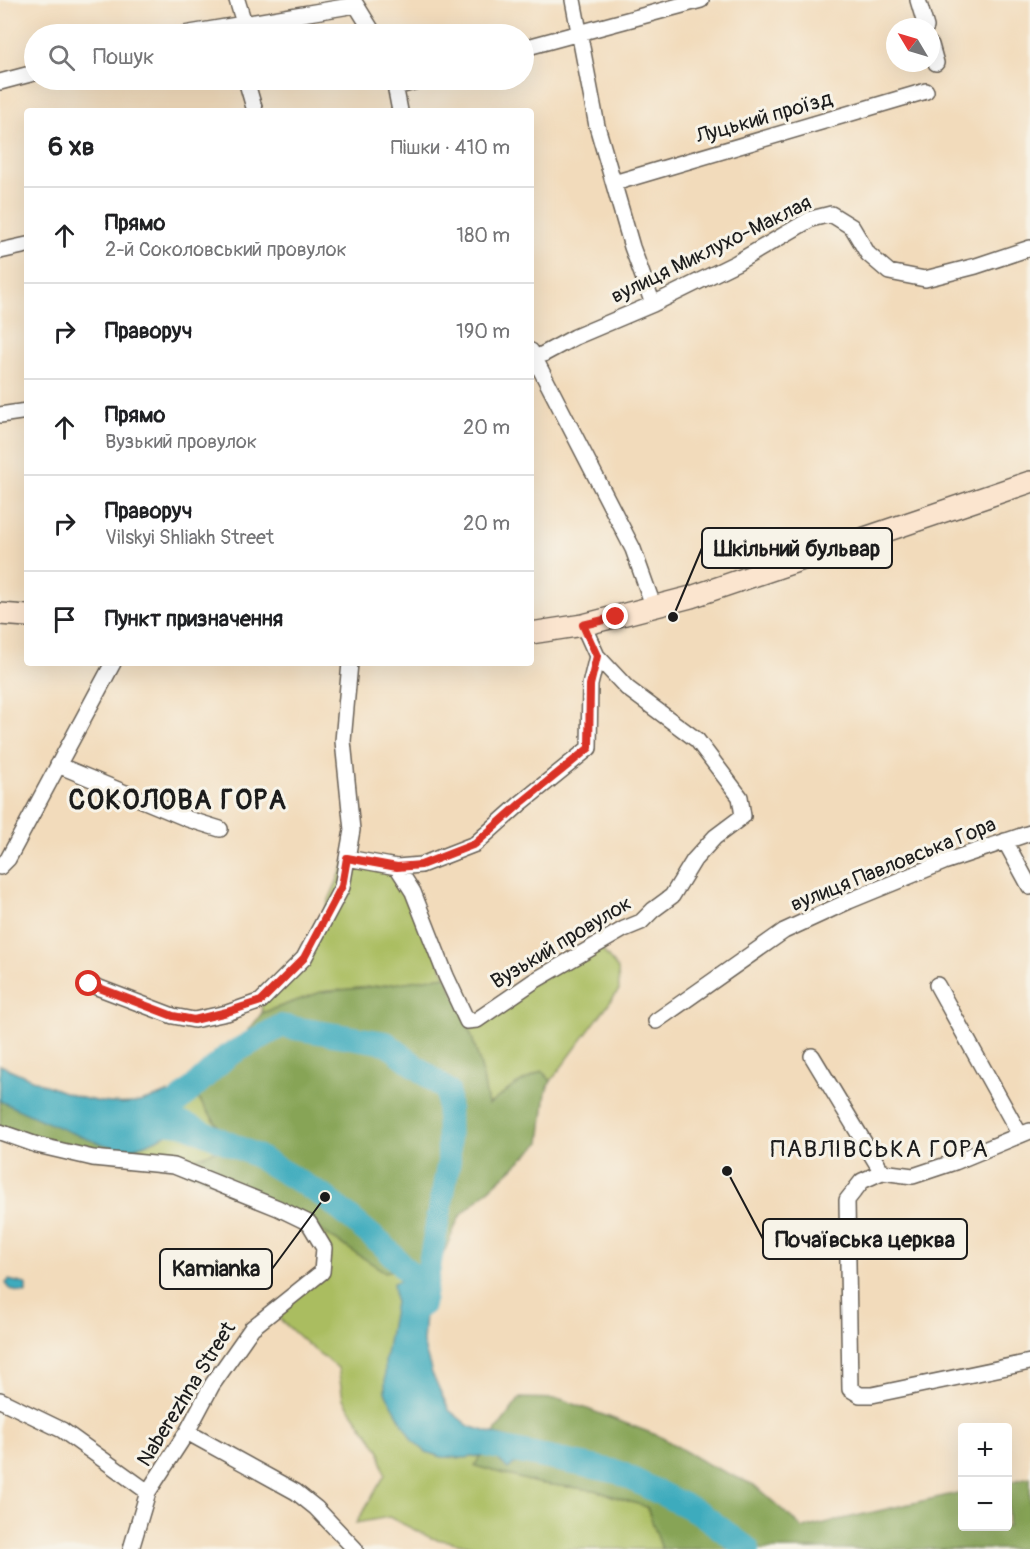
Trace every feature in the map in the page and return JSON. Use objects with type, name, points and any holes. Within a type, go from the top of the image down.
[{"type":"street","points":[[236,24],[237,0]]},
{"type":"street","points":[[573,0],[597,126],[632,247],[653,304]]},
{"type":"street","points":[[534,45],[701,0]]},
{"type":"street","points":[[918,0],[923,18]]},
{"type":"street","points":[[255,24],[355,3],[368,24]]},
{"type":"street","points":[[0,82],[24,76]]},
{"type":"street","points":[[249,90],[254,108]]},
{"type":"street","points":[[396,90],[399,108]]},
{"type":"street","name":"Луцький проїзд","points":[[614,183],[926,91]]},
{"type":"street","name":"вулиця Миклухо-Маклая","points":[[534,355],[653,304],[736,263],[811,219],[831,214],[852,227],[868,254],[889,272],[925,279],[976,266],[1030,248]]},
{"type":"street","points":[[0,251],[24,246]]},
{"type":"street","points":[[534,357],[633,549],[654,608]]},
{"type":"street","points":[[0,415],[24,411]]},
{"type":"street","points":[[534,633],[583,625],[654,608],[757,576],[1030,482]]},
{"type":"street","points":[[0,614],[24,616]]},
{"type":"street","name":"Вузький провулок","points":[[397,867],[413,892],[446,976],[467,1021],[477,1020],[534,981],[641,922],[672,896],[694,860],[715,837],[743,816],[740,797],[697,740],[627,688],[597,656],[583,625]]},
{"type":"street","points":[[347,858],[397,867],[421,865],[475,844],[589,748],[590,685],[597,656]]},
{"type":"street","points":[[0,867],[8,859],[111,666]]},
{"type":"street","points":[[89,984],[173,1016],[194,1020],[261,1001],[304,958],[342,886],[352,830],[343,741],[350,666]]},
{"type":"street","points":[[58,765],[188,819],[220,829]]},
{"type":"street","name":"вулиця Павловська Гора","points":[[656,1021],[784,931],[883,887],[1030,833]]},
{"type":"street","points":[[1005,841],[1030,887]]},
{"type":"street","points":[[937,985],[1025,1133],[956,1162],[913,1176],[882,1172],[862,1181],[847,1200],[850,1389],[860,1395],[872,1395],[1030,1362]]},
{"type":"street","points":[[812,1056],[882,1172]]},
{"type":"street","name":"Naberezhna Street","points":[[0,1132],[37,1145],[93,1158],[174,1166],[309,1223],[324,1248],[322,1272],[252,1328],[212,1385],[187,1432],[148,1492],[131,1549]]},
{"type":"street","points":[[0,1400],[62,1430],[148,1492]]},
{"type":"street","points":[[187,1432],[296,1492],[316,1508],[355,1549]]},
{"type":"green space","points":[[347,858],[397,867],[446,976],[321,992],[262,1013],[261,1001],[304,958]]},
{"type":"green space","points":[[599,946],[618,969],[619,990],[551,1081],[542,1072],[514,1086],[488,1105],[481,1067],[467,1021]]},
{"type":"green space","points":[[446,976],[467,1021],[481,1067],[488,1105],[514,1086],[542,1071],[551,1081],[546,1092],[540,1143],[460,1216],[441,1259],[385,1272],[309,1223],[174,1166],[232,1145],[197,1097],[262,1013],[321,992]]},
{"type":"green space","points":[[227,1056],[197,1097],[232,1145],[174,1166],[77,1120],[151,1120],[178,1102]]},
{"type":"green space","points":[[0,1089],[77,1120],[174,1166],[93,1158],[0,1132]]},
{"type":"green space","points":[[309,1223],[430,1261],[419,1308],[411,1413],[485,1445],[476,1466],[537,1483],[594,1490],[647,1507],[662,1549],[487,1549],[431,1538],[389,1517],[356,1523],[385,1475],[379,1449],[343,1399],[338,1368],[308,1345],[272,1312],[322,1271],[324,1248]]},
{"type":"green space","points":[[520,1398],[561,1399],[659,1436],[707,1464],[754,1485],[803,1528],[958,1493],[958,1531],[1012,1531],[1012,1481],[1030,1477],[1030,1549],[662,1549],[647,1507],[594,1490],[537,1483],[475,1466],[485,1445]]},
{"type":"water","points":[[0,1065],[64,1092],[97,1101],[132,1103],[168,1093],[178,1102],[187,1125],[153,1141],[131,1148],[104,1144],[0,1101]]},
{"type":"water","points":[[434,1272],[425,1313],[423,1343],[432,1373],[449,1410],[469,1426],[524,1443],[521,1458],[508,1469],[497,1458],[486,1455],[465,1458],[442,1457],[426,1452],[412,1440],[385,1392],[385,1360],[395,1302],[393,1283],[421,1273]]},
{"type":"water","points":[[9,1280],[26,1284],[26,1293],[8,1288],[6,1283]]},
{"type":"waterway","points":[[151,1120],[178,1102],[227,1056],[281,1026],[386,1043],[448,1091],[449,1161],[422,1305]]},
{"type":"waterway","points":[[156,1121],[187,1125],[255,1155],[325,1197],[385,1247],[412,1276],[424,1297]]},
{"type":"waterway","points":[[490,1446],[618,1472],[700,1513],[748,1549]]},
{"type":"place","name":"Шкільний бульвар","points":[[673,617]]},
{"type":"place","name":"Почаївська церква","points":[[727,1171]]},
{"type":"place","name":"Kamianka","points":[[325,1197]]},
{"type":"district","name":"СОКОЛОВА ГОРА","points":[[178,800]]},
{"type":"district","name":"ПАВЛІВСЬКА ГОРА","points":[[880,1149]]},
{"type":"route","points":[[89,984],[173,1016],[194,1020],[261,1001],[304,958],[342,886],[347,858],[397,867],[421,865],[475,844],[589,748],[590,685],[597,656],[583,625],[616,617]]}]
